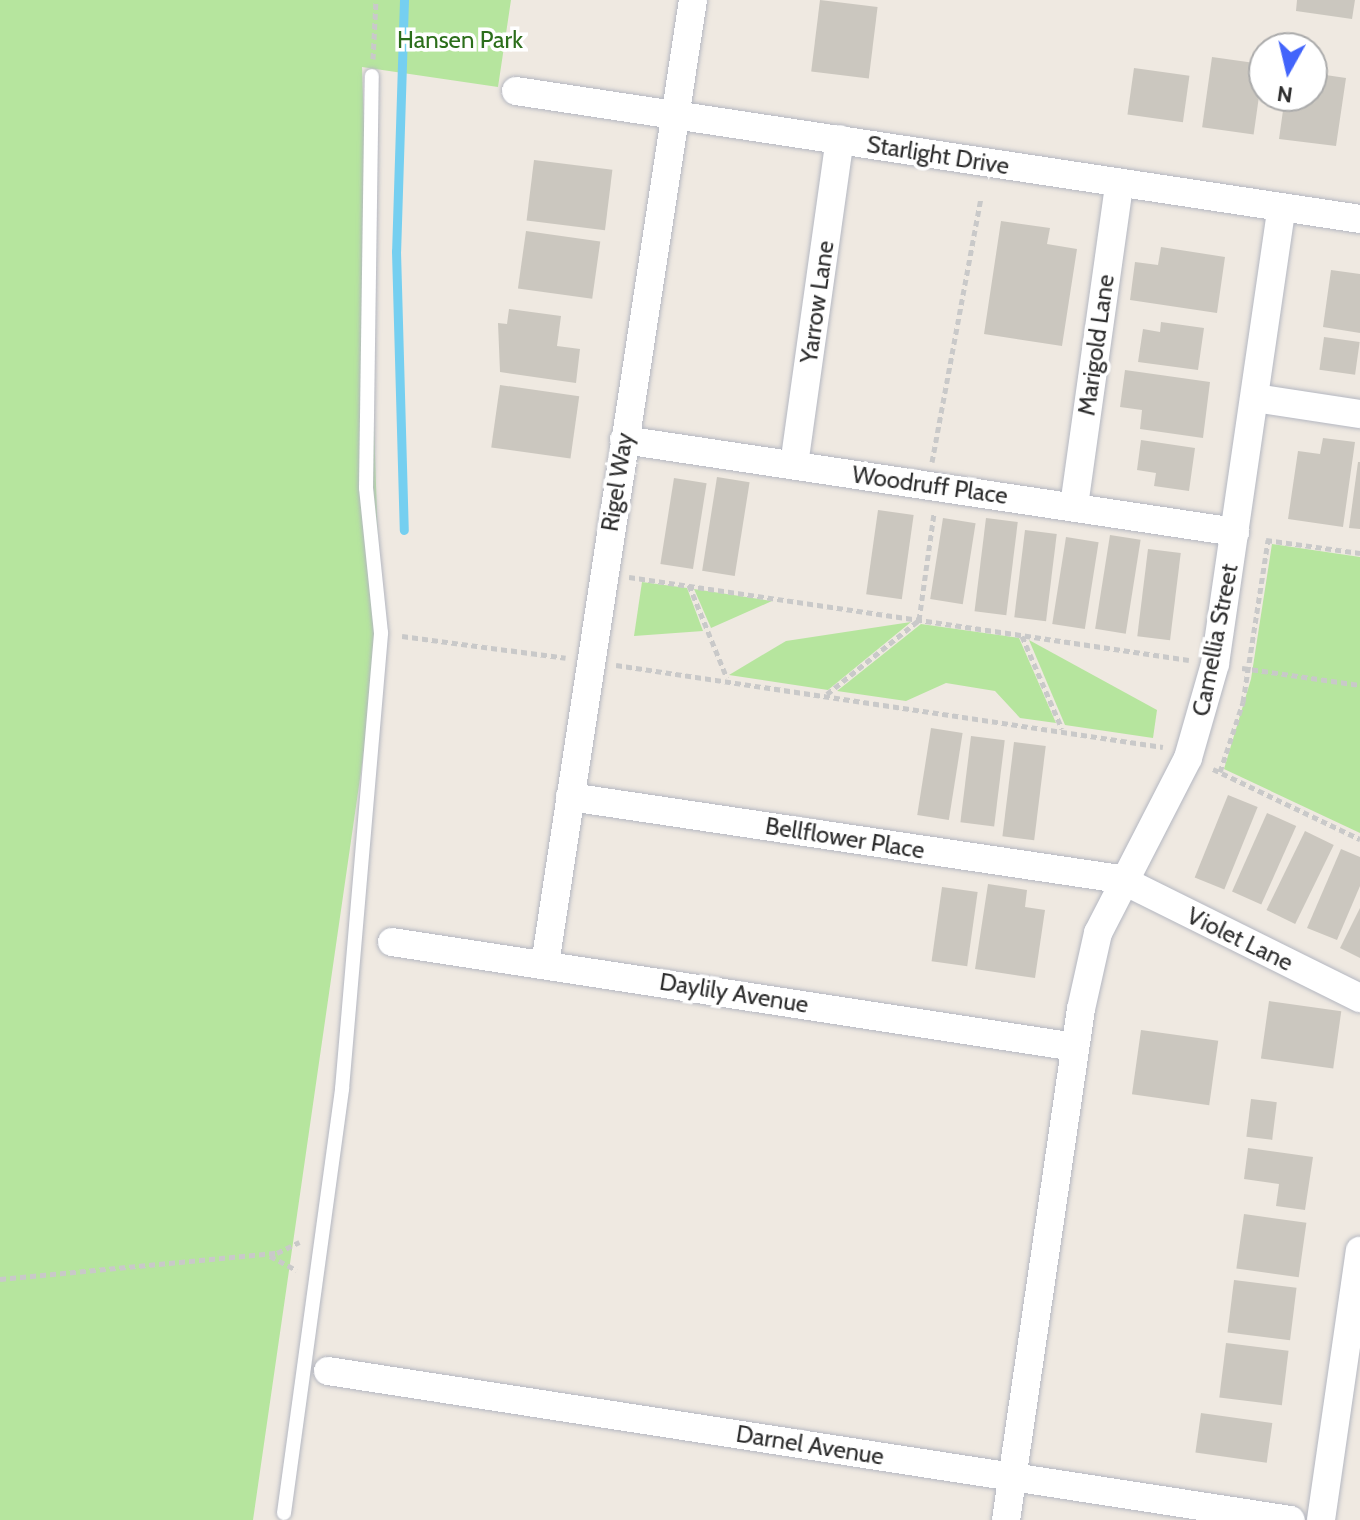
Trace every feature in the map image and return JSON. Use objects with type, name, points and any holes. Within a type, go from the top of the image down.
[{"type":"street","name":"Rigel Way","points":[[545,964],[693,0]]},
{"type":"street","name":"Starlight Drive","points":[[516,91],[674,113],[1281,210],[1360,219]]},
{"type":"street","name":"Yarrow Lane","points":[[794,465],[840,139]]},
{"type":"street","name":"Marigold Lane","points":[[1074,506],[1119,184]]},
{"type":"street","name":"Camellia Street","points":[[1006,1520],[1075,1047],[1098,933],[1120,879],[1188,758],[1215,664],[1281,210]]},
{"type":"street","points":[[1255,398],[1360,414]]},
{"type":"street","name":"Woodruff Place","points":[[624,440],[1235,532]]},
{"type":"street","name":"Bellflower Place","points":[[570,797],[1120,879]]},
{"type":"street","name":"Violet Lane","points":[[1120,879],[1360,998]]},
{"type":"street","name":"Daylily Avenue","points":[[392,942],[1075,1047]]},
{"type":"street","points":[[1321,1520],[1360,1251]]},
{"type":"street","name":"Darnel Avenue","points":[[328,1371],[1291,1520]]},
{"type":"lane","points":[[284,1513],[310,1290],[342,1089],[381,633],[366,478],[372,76]]},
{"type":"path","points":[[372,76],[376,0]]},
{"type":"path","points":[[1235,532],[1268,540],[1360,553]]},
{"type":"path","points":[[1220,772],[1249,669],[1268,540]]},
{"type":"path","points":[[603,573],[1360,685]]},
{"type":"path","points":[[689,585],[727,679]]},
{"type":"path","points":[[381,633],[727,679],[1150,743],[1220,772],[1360,839]]},
{"type":"path","points":[[1022,636],[1062,730]]},
{"type":"path","points":[[0,1279],[266,1255],[299,1243],[321,1217]]},
{"type":"path","points":[[266,1255],[304,1275],[310,1290]]},
{"type":"green space","name":"Hansen Park","points":[[0,0],[511,0],[498,87],[362,67],[381,633],[253,1520],[0,1520]]},
{"type":"green space","points":[[1272,544],[1360,557],[1360,833],[1224,769],[1251,679]]},
{"type":"green space","points":[[642,582],[687,588],[703,631],[634,636]]},
{"type":"green space","points":[[694,589],[772,601],[711,628]]},
{"type":"green space","points":[[911,622],[828,690],[729,675],[786,641]]},
{"type":"green space","points":[[921,624],[1019,638],[1056,723],[1020,718],[995,691],[946,683],[906,701],[837,691]]},
{"type":"green space","points":[[1029,640],[1157,710],[1153,738],[1065,725]]},
{"type":"building","points":[[820,0],[878,7],[869,79],[811,71]]},
{"type":"building","points":[[1297,0],[1355,0],[1352,19],[1296,11]]},
{"type":"building","points":[[1212,57],[1248,62],[1248,112],[1257,112],[1254,135],[1202,127]]},
{"type":"building","points":[[1134,68],[1189,76],[1183,122],[1127,115]]},
{"type":"building","points":[[1328,75],[1346,78],[1336,146],[1279,139],[1283,112],[1328,112]]},
{"type":"building","points":[[534,160],[612,170],[605,230],[527,221]]},
{"type":"building","points":[[1001,221],[1050,228],[1047,244],[1077,249],[1062,346],[984,334]]},
{"type":"building","points":[[526,231],[600,241],[592,299],[518,288]]},
{"type":"building","points":[[1161,247],[1225,257],[1217,313],[1130,300],[1135,262],[1158,265]]},
{"type":"building","points":[[1331,270],[1360,274],[1360,333],[1323,327]]},
{"type":"building","points":[[509,309],[561,316],[557,346],[580,349],[576,383],[500,372],[498,323],[507,324]]},
{"type":"building","points":[[1161,322],[1204,328],[1198,370],[1138,362],[1143,329],[1160,332]]},
{"type":"building","points":[[1324,337],[1360,342],[1355,375],[1319,370]]},
{"type":"building","points":[[1125,370],[1210,382],[1203,438],[1140,429],[1142,410],[1120,407]]},
{"type":"building","points":[[500,385],[579,396],[570,459],[491,447]]},
{"type":"building","points":[[1323,438],[1355,442],[1343,527],[1288,519],[1298,451],[1320,454]]},
{"type":"building","points":[[1141,440],[1195,448],[1189,491],[1154,486],[1156,473],[1137,470]]},
{"type":"building","points":[[1360,462],[1360,529],[1349,528]]},
{"type":"building","points":[[717,477],[750,482],[735,576],[702,571]]},
{"type":"building","points":[[674,478],[707,483],[693,569],[660,564]]},
{"type":"building","points":[[878,510],[914,515],[902,599],[866,594]]},
{"type":"building","points":[[943,518],[976,523],[963,604],[930,599]]},
{"type":"building","points":[[986,518],[1018,522],[1006,615],[975,611]]},
{"type":"building","points":[[1025,530],[1057,534],[1046,621],[1014,617]]},
{"type":"building","points":[[1110,535],[1141,540],[1126,634],[1095,629]]},
{"type":"building","points":[[1066,537],[1099,542],[1085,629],[1052,624]]},
{"type":"building","points":[[1148,549],[1181,553],[1170,640],[1137,636]]},
{"type":"building","points":[[931,728],[963,733],[949,820],[917,815]]},
{"type":"building","points":[[971,736],[1005,740],[994,826],[960,822]]},
{"type":"building","points":[[1014,742],[1046,746],[1034,840],[1002,836]]},
{"type":"building","points":[[1228,795],[1258,807],[1224,890],[1195,878]]},
{"type":"building","points":[[1267,813],[1296,826],[1261,905],[1232,892]]},
{"type":"building","points":[[1305,831],[1334,845],[1295,924],[1266,910]]},
{"type":"building","points":[[1341,849],[1360,857],[1360,886],[1337,940],[1307,928]]},
{"type":"building","points":[[988,884],[1027,890],[1025,907],[1045,910],[1035,978],[975,969]]},
{"type":"building","points":[[942,887],[978,892],[967,966],[932,961]]},
{"type":"building","points":[[1360,908],[1360,958],[1340,948]]},
{"type":"building","points":[[1269,1001],[1341,1011],[1333,1069],[1261,1058]]},
{"type":"building","points":[[1141,1030],[1218,1041],[1209,1105],[1132,1094]]},
{"type":"building","points":[[1251,1099],[1277,1102],[1272,1140],[1246,1137]]},
{"type":"building","points":[[1248,1148],[1313,1157],[1305,1210],[1276,1206],[1279,1184],[1244,1179]]},
{"type":"building","points":[[1244,1214],[1306,1223],[1299,1277],[1236,1268]]},
{"type":"building","points":[[1234,1280],[1297,1288],[1290,1340],[1228,1333]]},
{"type":"building","points":[[1226,1343],[1289,1351],[1282,1405],[1219,1398]]},
{"type":"building","points":[[1201,1413],[1272,1423],[1267,1463],[1195,1453]]},
{"type":"waterway","points":[[404,0],[396,251],[404,530]]}]
